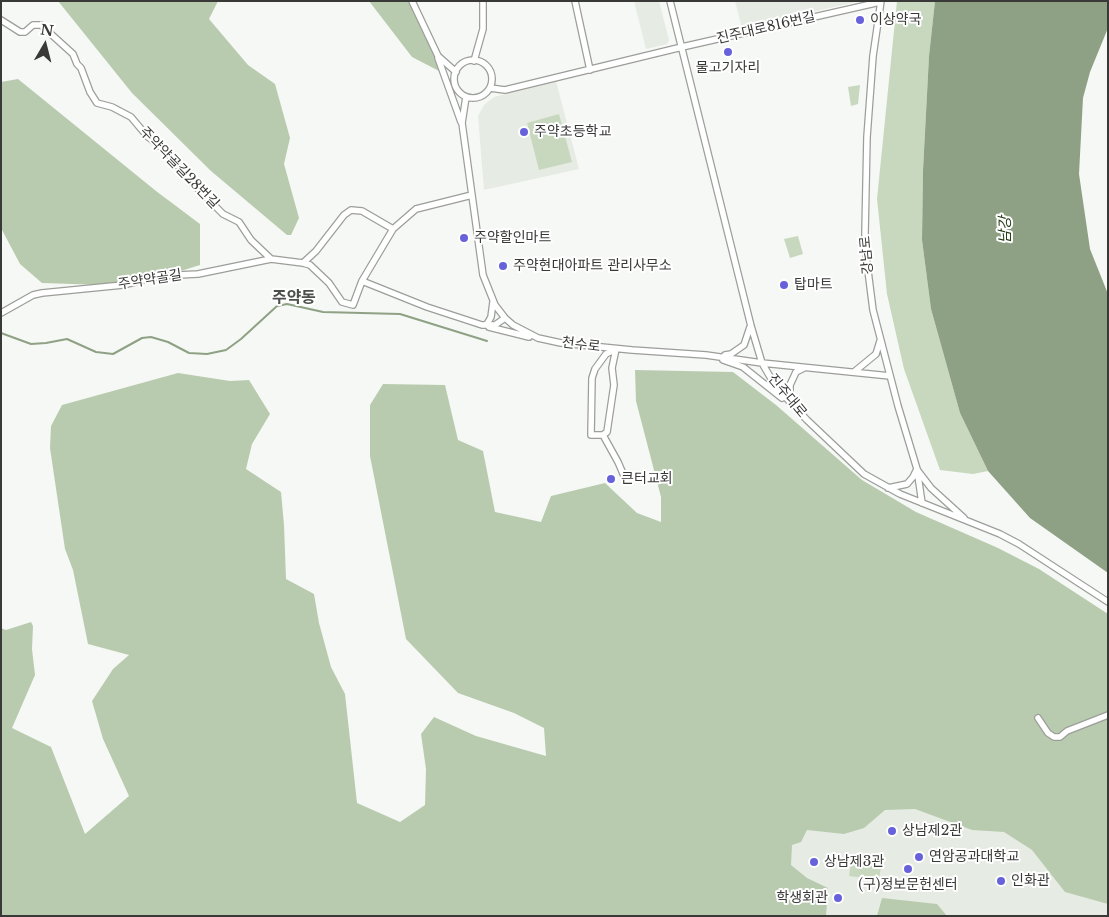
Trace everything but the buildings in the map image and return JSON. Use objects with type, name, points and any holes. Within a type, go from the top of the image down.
[{"type":"street","points":[[412,1],[438,56],[462,123]]},
{"type":"street","points":[[474,61],[482,29],[484,1]]},
{"type":"street","points":[[575,1],[590,70]]},
{"type":"street","name":"진주대로","points":[[670,1],[751,326],[762,363],[776,387],[797,411],[864,474],[887,488],[1020,544],[1108,602]]},
{"type":"street","name":"진주대로816번길","points":[[490,88],[505,90],[880,2]]},
{"type":"street","name":"강남로","points":[[880,2],[873,56],[868,128],[865,234],[870,289],[880,341],[917,468],[922,503]]},
{"type":"street","name":"주약약골길28번길","points":[[1,20],[20,32],[25,32],[33,25],[41,25],[73,54],[76,64],[81,68],[90,92],[97,103],[112,107],[131,117],[147,136],[167,152],[191,182],[223,214],[239,222],[251,240],[271,259]]},
{"type":"street","points":[[438,56],[456,72]]},
{"type":"street","points":[[474,61],[484,64],[491,72],[492,83],[490,88],[478,98],[466,97],[461,94],[455,84],[456,72],[463,64],[474,61]]},
{"type":"street","name":"천수로","points":[[466,97],[462,123],[483,275],[493,302],[505,318],[530,335],[561,344],[706,355],[762,363],[890,376]]},
{"type":"street","points":[[393,229],[362,211],[351,210],[344,215],[316,251],[303,262],[310,265],[329,283],[342,302],[353,305],[362,281],[393,229],[416,209],[472,195]]},
{"type":"street","name":"주약약골길","points":[[1,313],[33,295],[42,293],[123,285],[159,276],[198,274],[271,259],[303,262]]},
{"type":"street","points":[[362,281],[427,307],[482,325],[561,344]]},
{"type":"street","points":[[482,325],[487,324],[491,317],[493,302]]},
{"type":"street","points":[[482,325],[495,324],[505,318]]},
{"type":"street","points":[[706,355],[731,354],[738,351],[744,345],[751,326]]},
{"type":"street","points":[[854,372],[876,354],[880,341]]},
{"type":"street","points":[[616,349],[612,368],[614,385],[607,432],[602,435],[591,435],[592,378],[595,369],[606,354],[616,349]]},
{"type":"street","points":[[706,355],[743,367],[797,411]]},
{"type":"street","points":[[797,411],[791,401],[790,385],[796,372],[809,367]]},
{"type":"street","points":[[602,435],[624,476]]},
{"type":"street","points":[[887,488],[907,484],[917,468]]},
{"type":"street","points":[[917,468],[931,488],[967,521]]},
{"type":"street","points":[[1038,718],[1048,733],[1054,737],[1060,737],[1067,731],[1108,715]]},
{"type":"shaded area","points":[[58,1],[218,1],[209,19],[248,65],[275,84],[290,138],[284,164],[299,218],[291,235],[287,235],[211,171],[132,93]]},
{"type":"shaded area","points":[[369,1],[409,1],[443,73],[412,57]]},
{"type":"shaded area","points":[[634,1],[659,1],[669,40],[667,44],[646,49]]},
{"type":"shaded area","points":[[735,1],[860,1],[742,28]]},
{"type":"shaded area","points":[[897,1],[935,1],[929,56],[923,170],[922,240],[931,309],[960,413],[988,471],[973,474],[940,470],[904,369],[887,294],[877,199]]},
{"type":"shaded area","points":[[18,79],[156,191],[200,224],[200,265],[133,286],[42,283],[20,264],[1,228],[1,82]]},
{"type":"shaded area","name":"주약초등학교","points":[[556,81],[579,169],[484,190],[478,116],[484,105],[494,97]]},
{"type":"shaded area","points":[[860,85],[858,104],[851,106],[848,87]]},
{"type":"shaded area","points":[[559,114],[572,162],[539,170],[527,123]]},
{"type":"shaded area","points":[[798,236],[803,254],[790,258],[784,239]]},
{"type":"shaded area","points":[[635,370],[733,372],[776,405],[862,480],[916,512],[998,548],[1039,569],[1108,614],[1108,904],[1065,892],[1032,850],[1004,832],[972,830],[915,809],[885,810],[864,828],[844,834],[807,830],[801,842],[792,845],[791,865],[807,878],[828,888],[826,916],[1,916],[1,628],[6,630],[31,622],[33,626],[32,649],[35,675],[12,728],[51,747],[85,834],[129,796],[103,739],[92,701],[113,669],[129,655],[88,644],[73,570],[65,549],[50,448],[51,426],[62,405],[178,373],[230,381],[249,380],[270,414],[252,444],[246,469],[281,492],[286,579],[314,594],[319,623],[331,667],[345,694],[357,803],[400,822],[425,805],[426,769],[421,734],[434,717],[476,736],[546,756],[544,728],[514,713],[458,693],[406,639],[370,456],[370,405],[383,384],[445,385],[458,440],[483,451],[495,512],[541,522],[551,496],[605,483],[637,513],[661,522],[661,497],[636,401]]},
{"type":"shaded area","name":"연암공과대학교","points":[[903,795],[1020,834],[1108,881],[1108,916],[773,916],[774,834]]},
{"type":"shaded area","points":[[851,862],[881,866],[879,880],[849,876]]},
{"type":"shaded area","points":[[882,898],[937,904],[947,916],[877,916]]},
{"type":"water","name":"남강","points":[[935,1],[1108,1],[1108,28],[1090,72],[1083,98],[1079,174],[1090,249],[1108,294],[1108,573],[1030,518],[988,471],[960,413],[931,309],[922,240],[923,170],[929,56]]},
{"type":"waterway","points":[[1,333],[31,344],[67,339],[96,352],[113,354],[142,338],[151,337],[168,342],[189,353],[207,354],[226,350],[277,306],[287,304],[323,312],[400,314],[487,341]]},
{"type":"place","name":"이상약국","points":[[860,20]]},
{"type":"place","name":"물고기자리","points":[[728,52]]},
{"type":"place","name":"주약초등학교","points":[[524,132]]},
{"type":"place","name":"주약할인마트","points":[[464,238]]},
{"type":"place","name":"주약현대아파트 관리사무소","points":[[503,266]]},
{"type":"place","name":"탑마트","points":[[784,285]]},
{"type":"place","name":"큰터교회","points":[[611,479]]},
{"type":"place","name":"상남제2관","points":[[892,831]]},
{"type":"place","name":"연암공과대학교","points":[[919,857]]},
{"type":"place","name":"상남제3관","points":[[814,862]]},
{"type":"place","name":"(구)정보문헌센터","points":[[908,869]]},
{"type":"place","name":"인화관","points":[[1001,881]]},
{"type":"place","name":"학생회관","points":[[838,898]]},
{"type":"district","name":"주약동","points":[[294,298]]}]
